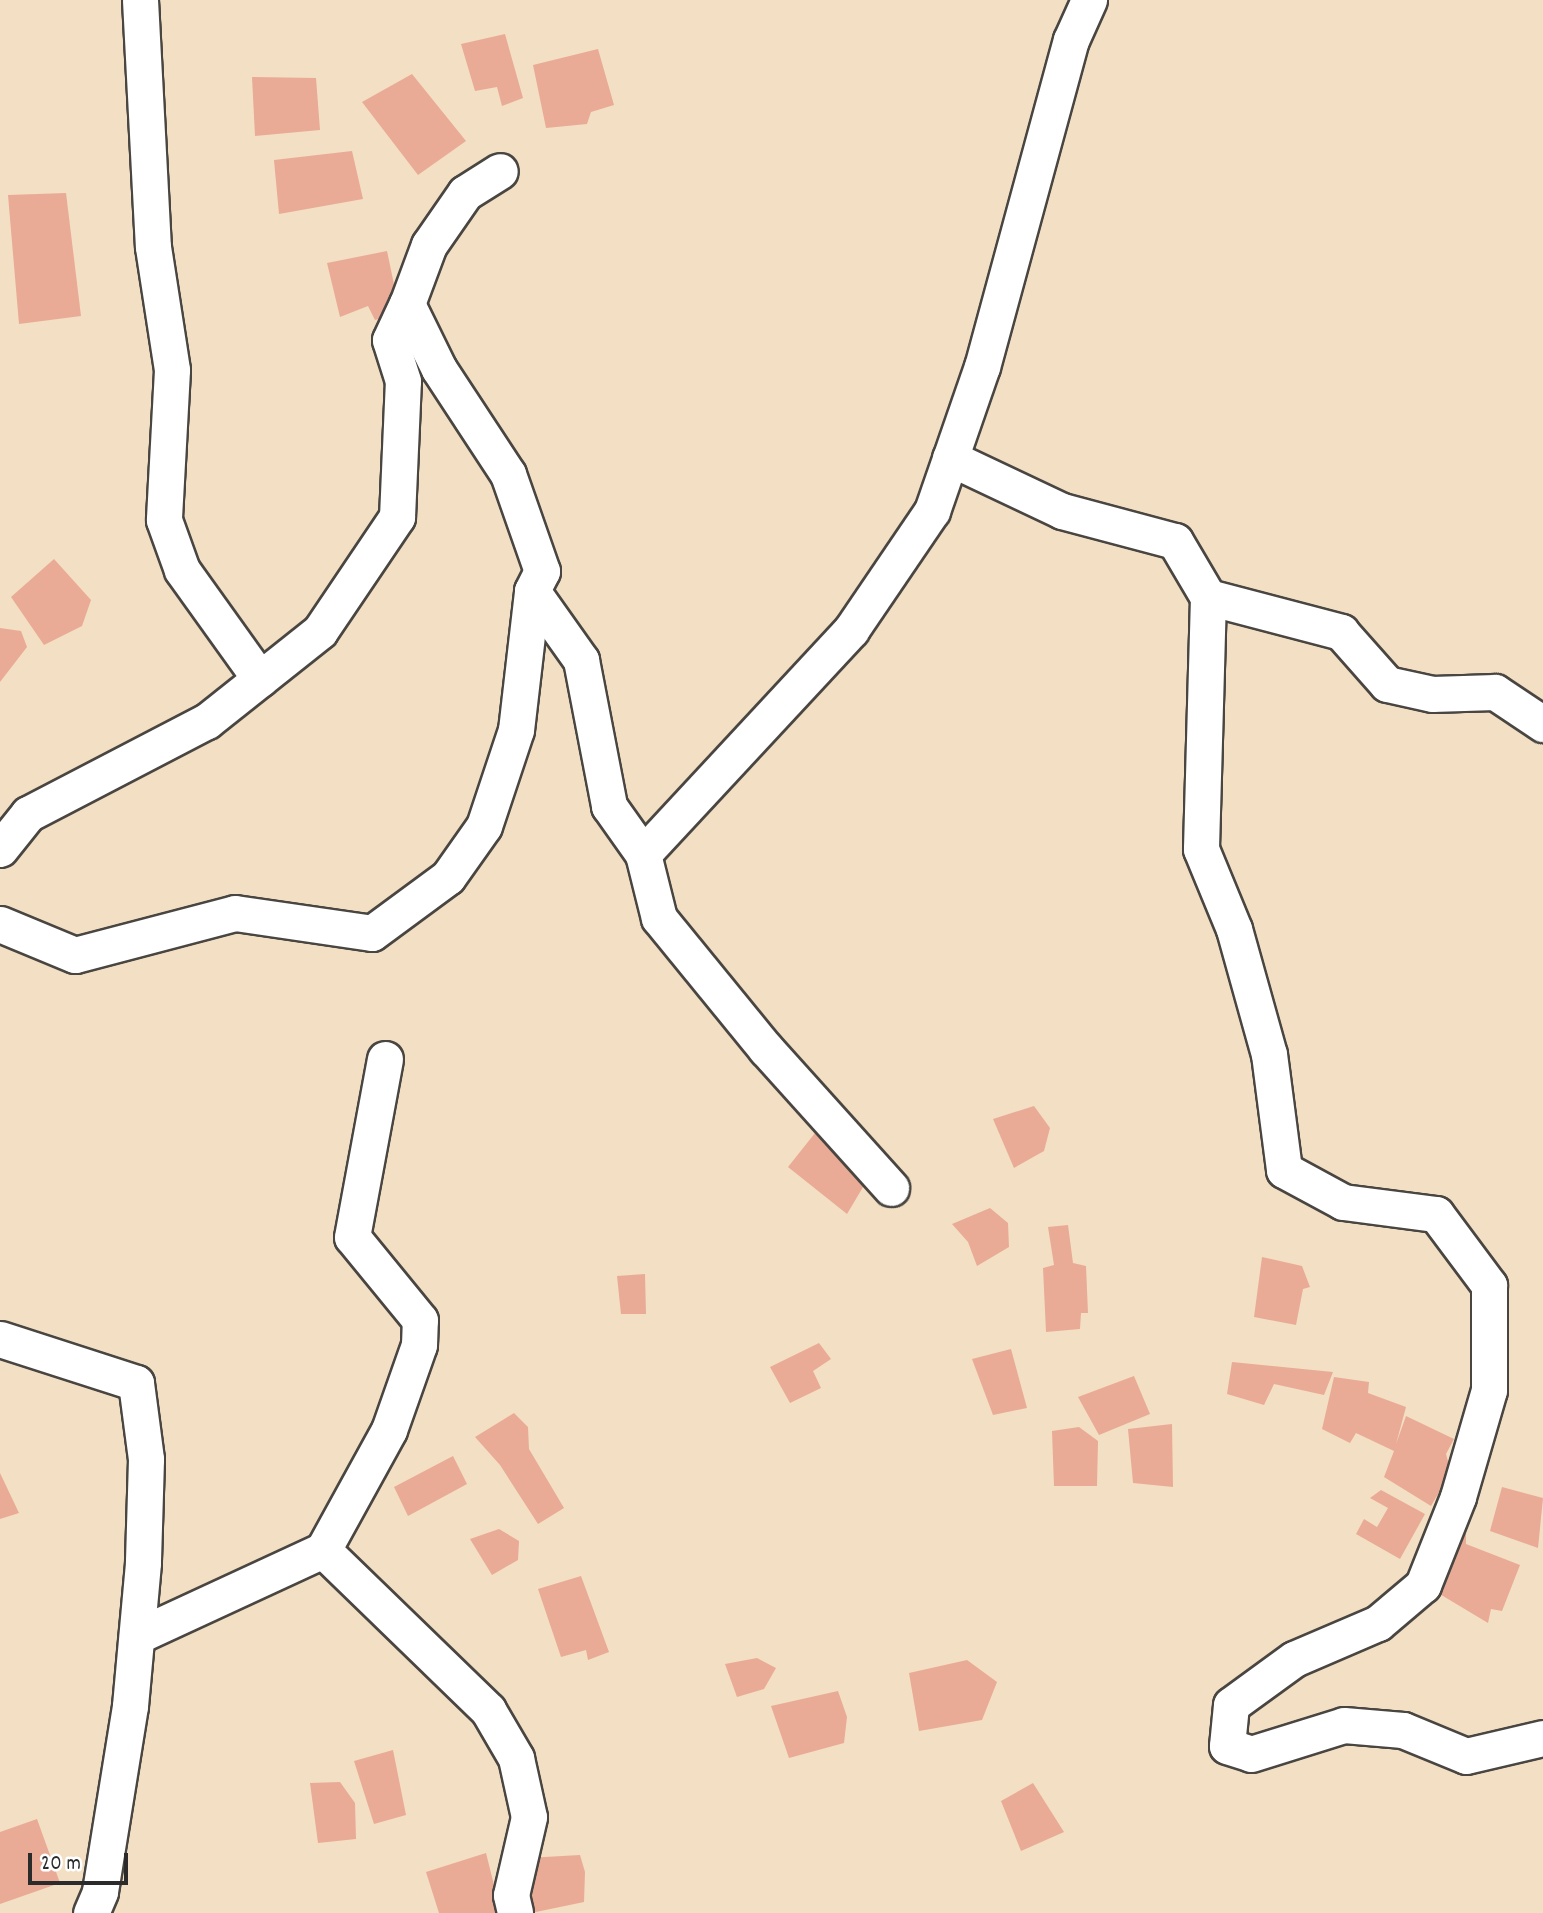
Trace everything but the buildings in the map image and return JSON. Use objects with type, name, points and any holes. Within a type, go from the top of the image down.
[{"type":"street","points":[[140,0],[153,247],[172,370],[163,520],[182,570],[260,679]]},
{"type":"street","points":[[643,854],[851,630],[932,511],[982,367],[1071,40],[1089,0]]},
{"type":"street","points":[[0,849],[28,814],[207,721],[320,631],[397,517],[403,381],[390,340],[429,245],[465,193],[500,171]]},
{"type":"street","points":[[0,924],[75,955],[235,913],[372,933],[448,877],[484,826],[516,730],[532,591],[541,571],[508,474],[439,369],[407,304]]},
{"type":"street","points":[[950,458],[1062,511],[1175,541],[1208,597],[1201,849],[1234,929],[1269,1054],[1284,1170],[1343,1202],[1436,1214],[1489,1285],[1489,1390],[1458,1497],[1423,1585],[1378,1623],[1294,1659],[1231,1704],[1227,1746],[1251,1754],[1344,1725],[1403,1730],[1466,1756],[1543,1738]]},
{"type":"street","points":[[532,591],[581,660],[609,806],[643,854],[659,918],[766,1049],[891,1188]]},
{"type":"street","points":[[1208,597],[1341,632],[1387,684],[1432,694],[1495,692],[1543,724]]},
{"type":"street","points":[[136,1636],[323,1550],[389,1430],[419,1345],[420,1320],[352,1237],[385,1059]]},
{"type":"street","points":[[0,1339],[136,1383],[146,1459],[131,1706],[100,1892],[91,1913]]},
{"type":"street","points":[[323,1550],[488,1710],[516,1758],[529,1817],[511,1895],[515,1913]]}]
